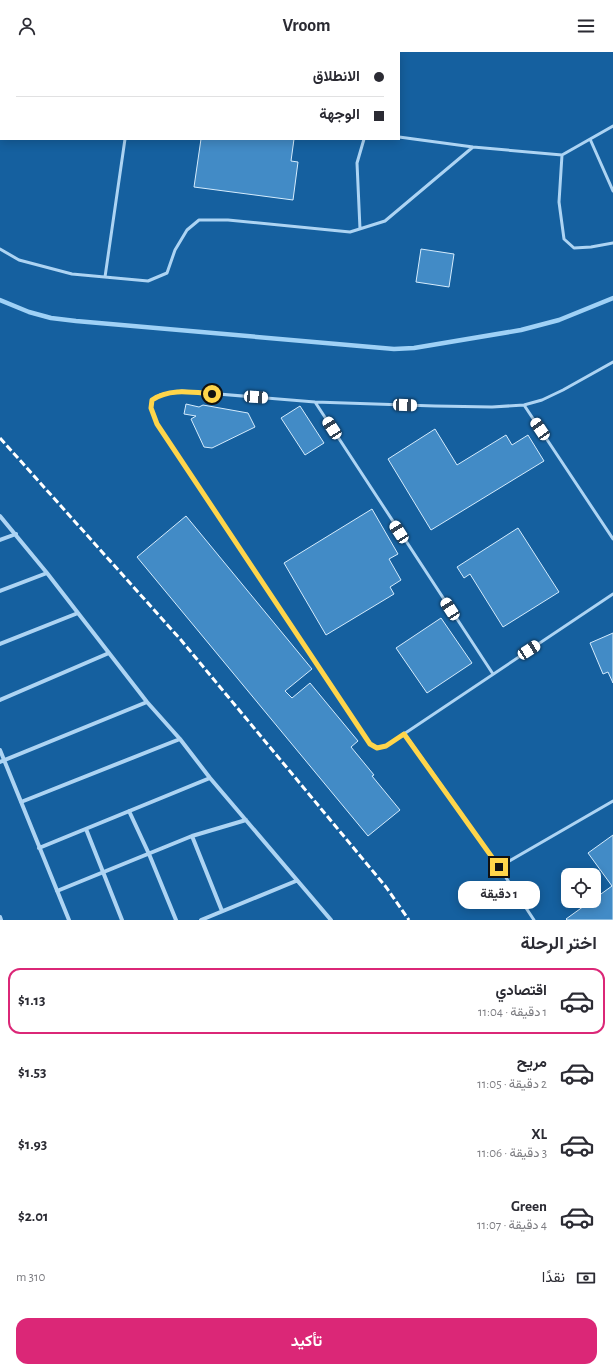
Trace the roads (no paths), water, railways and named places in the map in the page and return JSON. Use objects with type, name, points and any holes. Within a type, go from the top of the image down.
[{"type":"street","points":[[0,516],[47,573],[147,702],[180,739],[210,778],[296,881],[331,920]]},
{"type":"street","points":[[0,540],[16,534]]},
{"type":"street","points":[[0,591],[47,573]]},
{"type":"street","points":[[0,644],[78,613]]},
{"type":"street","points":[[0,700],[109,654]]},
{"type":"street","points":[[2,761],[147,702]]},
{"type":"street","points":[[21,802],[180,739]]},
{"type":"street","points":[[0,750],[2,761],[21,802],[69,920]]},
{"type":"street","points":[[40,848],[210,778]]},
{"type":"street","points":[[130,811],[176,920]]},
{"type":"street","points":[[57,891],[192,836],[246,820]]},
{"type":"street","points":[[86,829],[122,920]]},
{"type":"street","points":[[192,836],[222,911]]},
{"type":"street","points":[[201,920],[296,881]]},
{"type":"lane","points":[[400,137],[473,148],[562,155],[613,126]]},
{"type":"lane","points":[[105,277],[125,140]]},
{"type":"lane","points":[[360,229],[357,163],[364,140]]},
{"type":"lane","points":[[590,140],[613,191]]},
{"type":"lane","points":[[0,249],[18,260],[72,274],[148,281],[167,273],[175,250],[187,230],[199,220],[228,220],[350,232],[385,221],[473,148]]},
{"type":"lane","points":[[562,155],[559,202],[564,239],[574,248],[592,247],[613,243]]},
{"type":"lane","points":[[613,362],[563,390],[542,400],[524,405],[492,407],[315,402],[182,391],[160,395],[152,400],[151,408],[157,424],[370,744],[377,748],[386,746],[613,594]]},
{"type":"lane","points":[[315,402],[493,674]]},
{"type":"lane","points":[[524,405],[613,539]]},
{"type":"lane","points":[[404,734],[499,867],[534,920]]},
{"type":"lane","points":[[499,867],[613,801]]},
{"type":"waterway","points":[[0,300],[29,312],[51,318],[394,349],[414,348],[521,330],[559,320],[613,298]]},
{"type":"railway","points":[[0,438],[181,640],[386,887],[409,920]]}]
